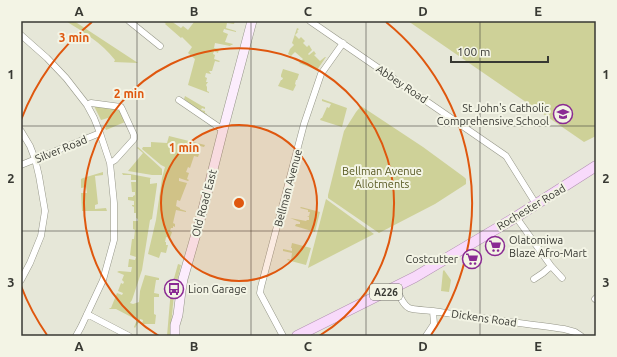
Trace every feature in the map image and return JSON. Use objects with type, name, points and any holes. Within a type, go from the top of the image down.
[{"type":"main road","name":"Old Road East","points":[[175,336],[175,324],[178,315],[183,280],[252,21]]},
{"type":"main road","name":"Rochester Road","points":[[297,336],[415,278],[516,217],[596,166]]},
{"type":"main road","name":"Old Road East","points":[[178,315],[181,336]]},
{"type":"street","points":[[129,21],[160,46]]},
{"type":"street","name":"Abbey Road","points":[[310,21],[505,156],[536,204]]},
{"type":"street","points":[[21,34],[66,78],[87,105],[100,133],[110,163],[114,203],[114,240],[103,280],[76,336]]},
{"type":"street","name":"Bellman Avenue","points":[[283,336],[260,293],[304,124],[321,74],[343,43]]},
{"type":"street","points":[[179,100],[223,130]]},
{"type":"street","points":[[87,105],[92,103],[121,107],[134,135],[134,139],[115,160],[110,163]]},
{"type":"street","points":[[21,131],[30,146],[35,159],[40,176],[45,211],[41,236],[21,280]]},
{"type":"street","name":"Silver Road","points":[[21,165],[100,133]]},
{"type":"street","points":[[516,217],[551,266],[562,278]]},
{"type":"street","points":[[534,279],[551,266]]},
{"type":"street","name":"Dickens Road","points":[[396,287],[403,301],[408,307],[414,309],[564,329],[576,332],[581,336]]},
{"type":"street","points":[[426,336],[434,324],[433,311]]},
{"type":"street","points":[[87,314],[129,336]]},
{"type":"green space","points":[[66,21],[74,21],[138,63],[114,62],[115,60],[110,54],[98,43]]},
{"type":"green space","points":[[163,21],[171,21],[181,28],[183,26],[188,30],[196,21],[235,21],[234,24],[227,23],[226,28],[236,32],[224,29],[223,32],[228,34],[225,42],[233,44],[230,46],[215,43],[214,48],[219,49],[218,53],[214,51],[214,59],[220,61],[215,61],[212,71],[209,71],[211,74],[206,73],[206,82],[208,82],[206,85],[209,93],[188,85],[195,59],[188,53],[192,47]]},
{"type":"green space","name":"St John's Catholic Comprehensive School","points":[[408,21],[596,21],[596,136],[584,142]]},
{"type":"green space","points":[[297,28],[299,29],[295,35],[299,39],[301,37],[305,41],[303,43],[307,47],[309,45],[312,50],[308,54],[309,55],[314,51],[316,54],[314,55],[320,61],[326,57],[317,70],[299,63],[303,59],[295,52],[291,56],[288,54],[294,45],[292,43]]},
{"type":"green space","points":[[283,69],[299,74],[293,91],[278,86],[283,78],[281,75]]},
{"type":"green space","points":[[185,96],[205,107],[205,109],[202,108],[201,110],[205,111],[207,114],[206,116],[184,99]]},
{"type":"green space","points":[[322,99],[347,108],[342,127],[320,120],[327,107],[329,108],[331,104],[322,101]]},
{"type":"green space","points":[[94,106],[119,108],[125,122],[106,130],[105,128],[109,119],[101,120]]},
{"type":"green space","name":"Bellman Avenue Allotments","points":[[361,106],[423,147],[464,177],[466,179],[466,184],[435,204],[379,233],[328,198],[344,131]]},
{"type":"green space","points":[[169,136],[205,145],[204,147],[196,145],[194,152],[199,154],[198,157],[194,156],[190,168],[188,167],[186,172],[189,173],[187,179],[189,180],[179,178],[179,181],[187,183],[180,201],[177,200],[176,206],[186,212],[176,210],[173,223],[175,224],[175,227],[173,226],[173,228],[171,228],[170,231],[172,232],[170,238],[166,237],[165,242],[166,245],[168,245],[166,253],[161,252],[159,258],[148,254],[156,220],[165,167],[142,149],[143,147],[151,147],[151,142],[167,143]]},
{"type":"green space","points":[[138,147],[162,169],[162,175],[128,171],[143,153],[137,148]]},
{"type":"green space","points":[[103,172],[103,175],[95,176],[98,204],[95,205],[95,209],[106,208],[107,211],[82,211],[81,193],[87,193],[86,187],[81,188],[81,179]]},
{"type":"green space","points":[[122,173],[151,178],[150,184],[157,183],[142,270],[130,303],[133,304],[139,302],[140,291],[145,275],[159,278],[159,280],[156,280],[154,293],[159,294],[159,297],[154,297],[154,314],[156,315],[155,324],[142,324],[143,320],[140,319],[140,323],[138,323],[135,328],[134,327],[137,320],[116,309],[109,309],[111,308],[117,293],[122,295],[123,293],[118,291],[121,283],[123,284],[124,282],[122,280],[124,275],[117,272],[131,272],[132,267],[128,267],[129,259],[135,260],[136,257],[130,255],[135,230],[133,229],[133,221],[138,221],[138,219],[136,218],[136,213],[134,213],[134,207],[132,206],[134,205],[134,201],[128,200],[128,197],[133,197],[135,195],[135,192],[132,192],[131,182],[136,182],[136,180],[131,180],[131,175],[123,175]]},
{"type":"green space","points":[[326,199],[374,234],[308,268]]},
{"type":"green space","points":[[300,208],[320,212],[315,232],[295,226],[296,224],[300,224],[300,222],[290,218],[306,221],[309,220],[309,217],[307,216],[309,216],[310,212]]},
{"type":"green space","points":[[292,243],[311,248],[306,265],[287,260],[291,260],[292,253],[283,251],[283,249],[292,251]]},
{"type":"green space","points":[[178,264],[181,265],[174,294],[170,336],[167,336],[171,289]]},
{"type":"green space","points":[[444,270],[451,280],[449,292],[441,291]]},
{"type":"place","name":"St John's Catholic Comprehensive School","points":[[563,114]]},
{"type":"place","name":"Olatomiwa Blaze Afro-Mart","points":[[495,246]]},
{"type":"place","name":"Costcutter","points":[[472,259]]},
{"type":"place","name":"Lion Garage","points":[[174,289]]}]
